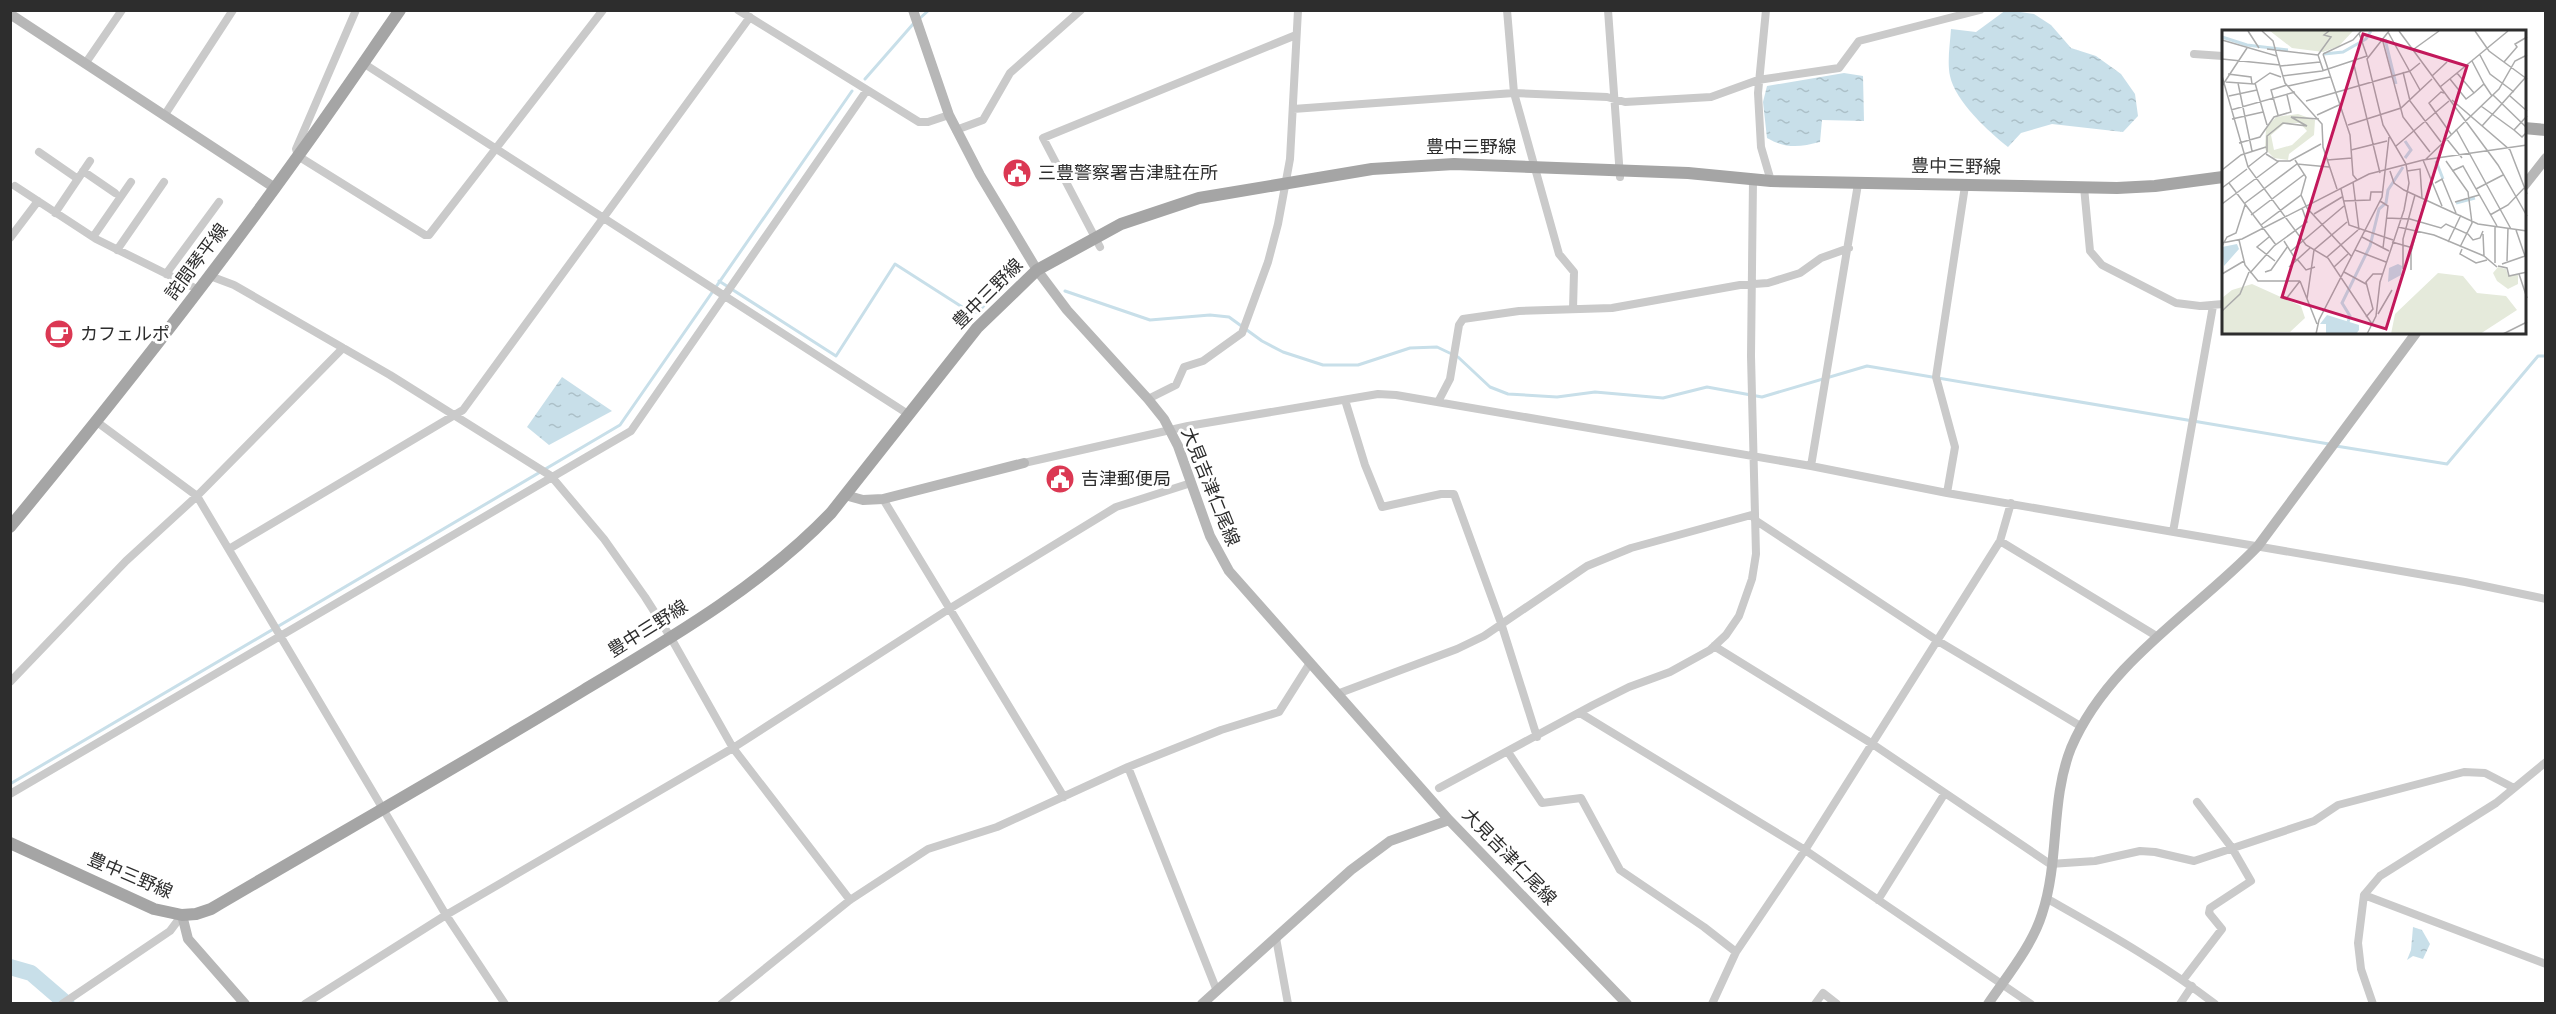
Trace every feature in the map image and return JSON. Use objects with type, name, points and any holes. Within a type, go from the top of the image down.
[{"type":"main road","name":"詫間琴平線","points":[[10,527],[97,422],[210,276],[298,156],[400,10]]},
{"type":"main road","points":[[2526,128],[2546,130]]},
{"type":"main road","name":"豊中三野線","points":[[12,846],[154,909],[182,915],[196,914],[211,909],[671,638],[780,561],[806,539],[845,495],[977,328],[1037,270],[1097,242],[1121,224],[1180,204],[1286,183],[1407,166],[1455,164],[1534,166],[1619,174],[1688,173],[1771,181],[1965,186],[2155,186],[2222,177]]},
{"type":"street","points":[[86,64],[122,10]]},
{"type":"street","points":[[164,116],[233,10]]},
{"type":"street","points":[[356,10],[299,137],[296,149],[298,156],[425,235],[429,235],[603,10]]},
{"type":"street","points":[[738,10],[919,122],[928,122],[949,115]]},
{"type":"street","points":[[956,130],[983,120],[1010,73],[1082,10]]},
{"type":"street","points":[[1148,399],[1176,385],[1184,367],[1203,361],[1242,333],[1268,262],[1286,183],[1293,109],[1298,10]]},
{"type":"street","points":[[1507,10],[1514,93],[1559,254],[1574,272],[1573,309]]},
{"type":"street","points":[[1608,10],[1619,174]]},
{"type":"street","points":[[1766,10],[1758,80],[1761,147],[1771,181]]},
{"type":"street","points":[[1293,109],[1514,93],[1614,99],[1625,102],[1711,97],[1758,80],[1839,68],[1859,41],[1980,10]]},
{"type":"street","name":"大見吉津仁尾線","points":[[914,13],[949,115],[980,175],[1037,270],[1067,310],[1148,399],[1170,430],[1210,536],[1229,571],[1449,820],[1627,1004]]},
{"type":"street","points":[[10,14],[275,188]]},
{"type":"street","points":[[229,549],[463,410],[750,17]]},
{"type":"street","points":[[1097,242],[1042,138],[1296,35]]},
{"type":"street","points":[[2194,54],[2222,56]]},
{"type":"street","points":[[363,63],[908,414]]},
{"type":"street","points":[[10,794],[631,431],[867,90]]},
{"type":"street","points":[[39,152],[116,193]]},
{"type":"street","points":[[2526,183],[2546,158]]},
{"type":"street","points":[[55,213],[90,161]]},
{"type":"street","points":[[1438,788],[1629,687],[1696,660],[1726,635],[1739,616],[1752,579],[1756,554],[1752,457],[1753,180]]},
{"type":"street","points":[[93,237],[131,182]]},
{"type":"street","points":[[117,250],[143,220],[164,182]]},
{"type":"street","points":[[1811,466],[1858,184]]},
{"type":"street","points":[[15,186],[93,237],[199,290]]},
{"type":"street","points":[[1947,494],[1955,447],[1936,377],[1965,186]]},
{"type":"street","points":[[2084,187],[2090,251],[2102,265],[2176,303],[2213,306],[2222,304]]},
{"type":"street","points":[[10,238],[38,201]]},
{"type":"street","points":[[166,274],[219,202]]},
{"type":"street","points":[[1438,402],[1450,379],[1459,325],[1463,319],[1519,311],[1612,308],[1768,283],[1800,273],[1821,258],[1849,248]]},
{"type":"street","points":[[210,276],[234,285],[343,348],[551,476],[604,539],[671,638],[733,748],[850,900]]},
{"type":"street","points":[[2173,532],[2213,306]]},
{"type":"street","points":[[1988,1004],[2042,916],[2057,805],[2065,770],[2082,728],[2110,684],[2258,546],[2415,334]]},
{"type":"street","points":[[10,682],[126,561],[197,495],[343,348]]},
{"type":"street","points":[[845,495],[863,500],[883,499],[1024,463],[1170,430],[1378,394],[1438,402],[1811,466],[1947,494],[2011,503],[2465,582],[2546,599]]},
{"type":"street","points":[[1345,400],[1365,465],[1382,507],[1441,494],[1454,494],[1501,623],[1537,737]]},
{"type":"street","points":[[97,422],[197,495],[446,915],[505,1004]]},
{"type":"street","points":[[305,1004],[446,915],[733,748],[949,609],[1116,507],[1191,483]]},
{"type":"street","points":[[883,499],[1064,797]]},
{"type":"street","points":[[1712,1004],[1736,952],[1805,850],[2000,541],[2011,503]]},
{"type":"street","points":[[1337,694],[1457,649],[1484,636],[1587,566],[1631,548],[1755,517],[1938,641],[2082,728]]},
{"type":"street","points":[[2000,541],[2158,637]]},
{"type":"street","points":[[1714,646],[1871,743],[2050,864],[2095,861],[2140,851],[2194,861],[2313,821],[2338,805],[2464,772],[2485,773],[2514,788]]},
{"type":"street","points":[[721,1004],[850,900],[928,849],[997,827],[1128,767],[1221,730],[1279,712],[1310,663]]},
{"type":"street","points":[[1580,713],[1805,850],[2031,1004]]},
{"type":"street","points":[[1508,752],[1542,803],[1581,798],[1620,870],[1704,927],[1736,952]]},
{"type":"street","points":[[2373,1004],[2361,969],[2358,943],[2364,895],[2380,876],[2496,803],[2546,762]]},
{"type":"street","points":[[1128,767],[1217,991]]},
{"type":"street","points":[[1878,900],[1945,793]]},
{"type":"street","points":[[2183,980],[2222,929],[2210,913],[2210,908],[2251,881],[2232,848],[2197,802]]},
{"type":"street","points":[[1202,1004],[1351,870],[1390,841],[1449,820]]},
{"type":"street","points":[[2364,895],[2546,964]]},
{"type":"street","points":[[2046,898],[2119,939],[2192,986],[2215,1004]]},
{"type":"street","points":[[66,1001],[170,931],[182,915]]},
{"type":"street","points":[[182,915],[188,939],[245,1004]]},
{"type":"street","points":[[1276,938],[1288,1004]]},
{"type":"street","points":[[2180,1004],[2192,986]]},
{"type":"street","points":[[1815,1004],[1823,993],[1837,1004]]},
{"type":"water","points":[[2006,10],[2034,14],[2051,25],[2071,48],[2096,56],[2121,74],[2135,94],[2138,116],[2123,132],[2052,124],[2021,133],[2008,147],[1983,125],[1958,96],[1950,76],[1949,65],[1951,29],[1976,32]]},
{"type":"water","points":[[1844,73],[1863,76],[1864,121],[1822,120],[1820,142],[1806,145],[1787,145],[1767,138],[1763,102],[1767,86]]},
{"type":"water","points":[[562,377],[612,411],[549,445],[527,427]]},
{"type":"water","points":[[2413,927],[2422,930],[2430,944],[2423,959],[2413,956],[2407,960],[2411,950]]},
{"type":"waterway","points":[[919,19],[929,10]]},
{"type":"waterway","points":[[865,79],[914,23]]},
{"type":"waterway","points":[[10,784],[620,425],[852,91]]},
{"type":"waterway","points":[[719,281],[836,356],[895,264],[970,312],[978,312],[993,296]]},
{"type":"waterway","points":[[1065,291],[1150,320],[1210,315],[1229,317],[1262,341],[1283,352],[1323,365],[1358,365],[1410,348],[1437,347],[1458,357],[1490,387],[1508,394],[1557,397],[1595,392],[1663,398],[1707,387],[1762,397],[1867,366],[2329,444]]},
{"type":"waterway","points":[[2336,446],[2447,464],[2538,356],[2546,356]]},
{"type":"waterway","points":[[10,967],[31,973],[67,1004]]},
{"type":"place","name":"三豊警察署吉津駐在所","points":[[1017,173]]},
{"type":"place","name":"カフェルポ","points":[[59,334]]},
{"type":"place","name":"吉津郵便局","points":[[1060,479]]}]
